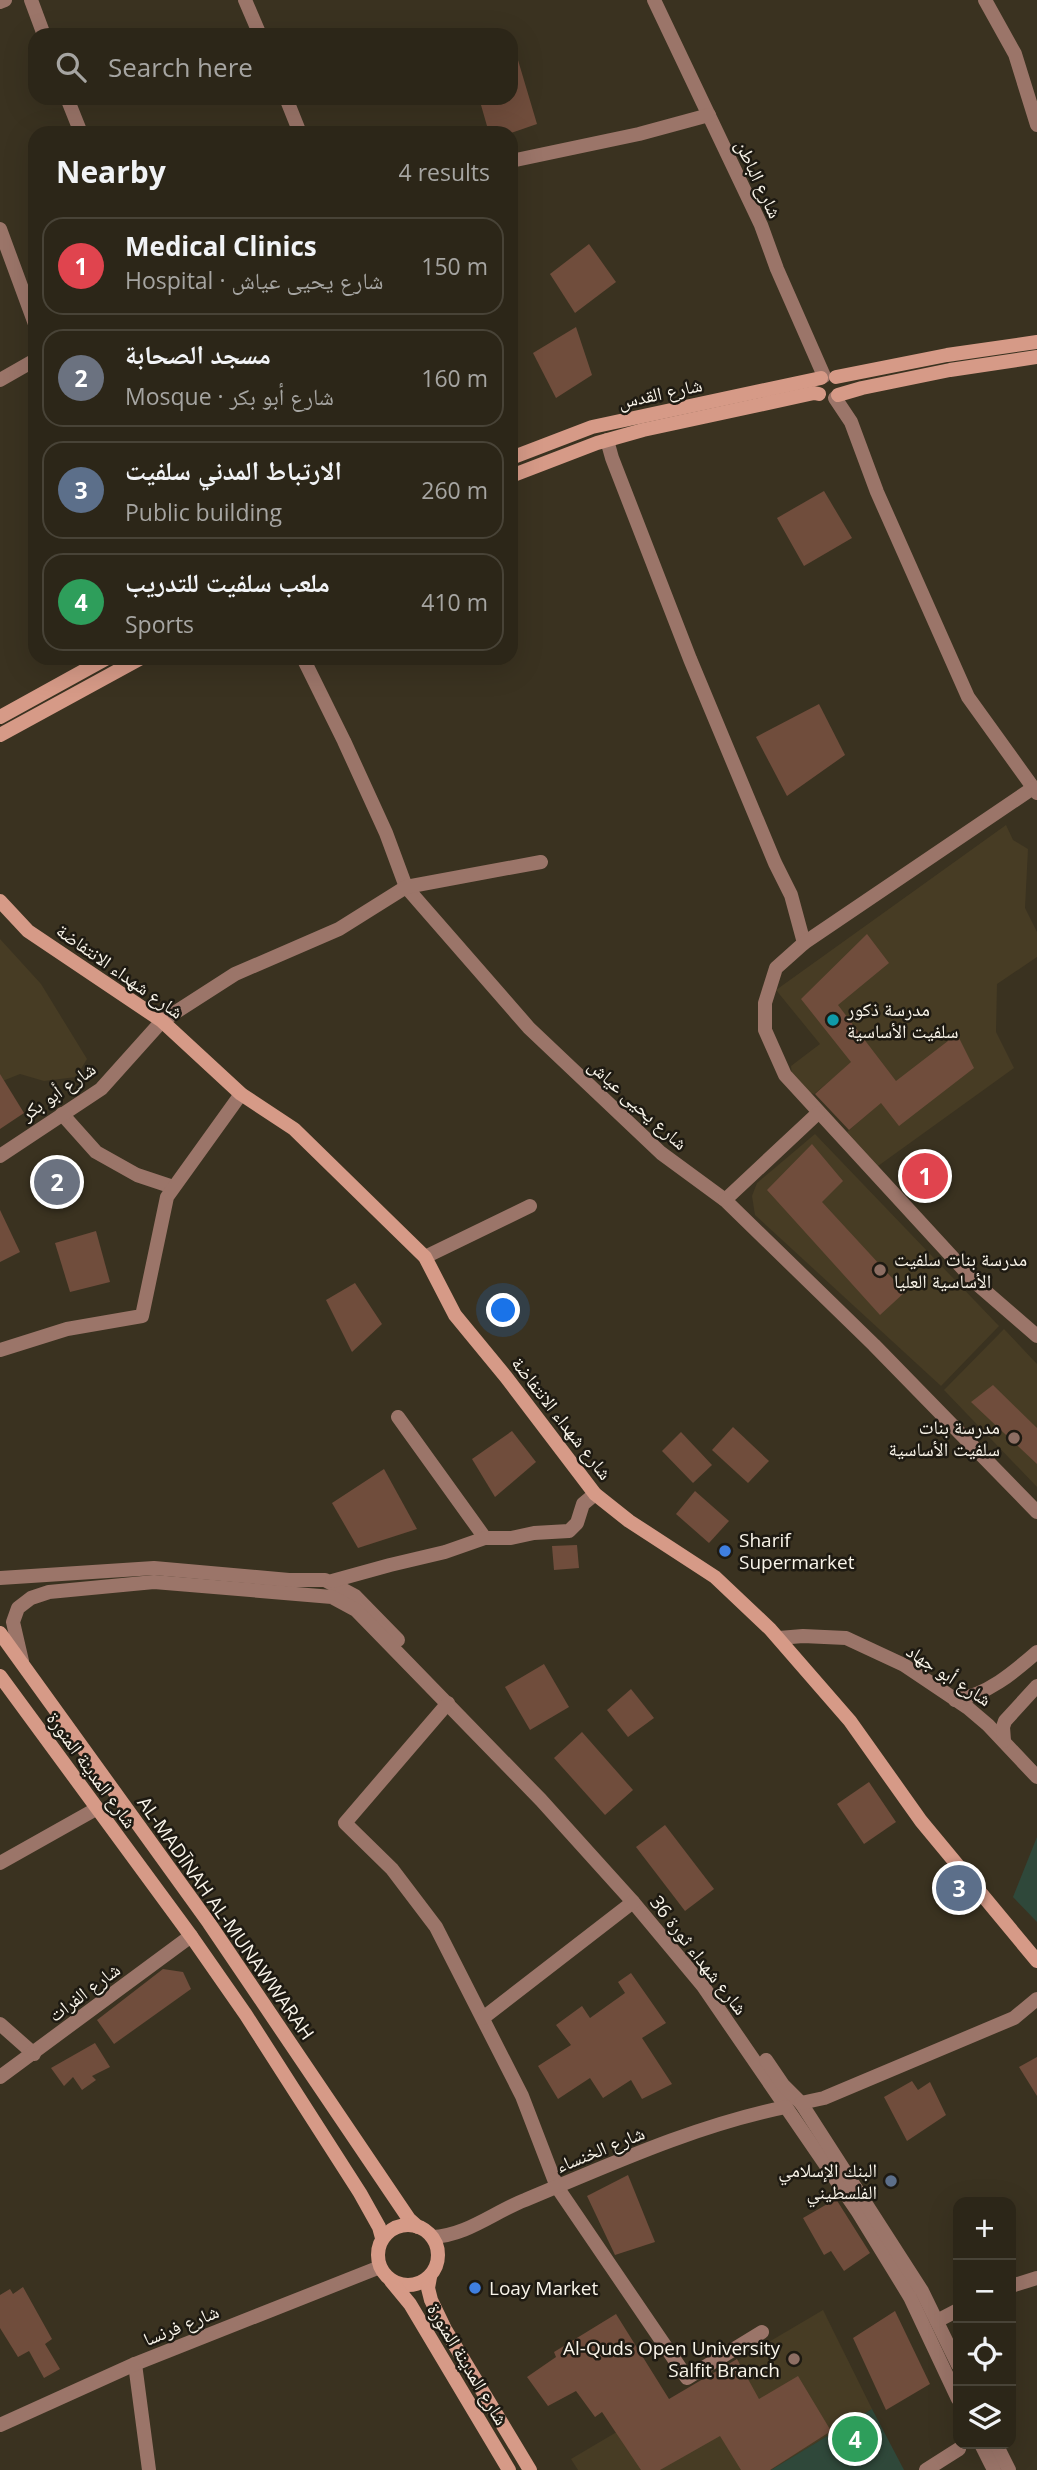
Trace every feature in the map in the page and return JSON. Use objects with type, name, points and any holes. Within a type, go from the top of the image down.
[{"type":"main road","name":"شارع القدس","points":[[518,455],[592,427],[827,377],[1037,342]]},
{"type":"main road","points":[[836,396],[841,386],[827,377],[817,386],[819,394],[825,398],[836,396],[862,387],[960,368],[1037,358]]},
{"type":"main road","name":"شارع القدس","points":[[518,473],[607,440],[678,421],[806,394],[819,394]]},
{"type":"main road","points":[[0,717],[94,665]]},
{"type":"main road","points":[[0,735],[128,665]]},
{"type":"main road","name":"شارع شهداء الانتفاضة","points":[[0,901],[28,932],[162,1021],[241,1094],[294,1129],[425,1257],[455,1315],[595,1494],[629,1521],[715,1577],[779,1638],[850,1721],[921,1821],[1037,1961]]},
{"type":"main road","name":"AL-MADĪNAH AL-MUNAWWARAH","points":[[0,1633],[209,1923],[409,2219],[418,2227]]},
{"type":"main road","name":"شارع المدينة المنورة","points":[[0,1676],[246,2015],[347,2172],[379,2227],[382,2238]]},
{"type":"main road","points":[[430,2277],[414,2286],[391,2281],[380,2267],[378,2250],[382,2238],[399,2226],[418,2227],[432,2237],[438,2257],[428,2288],[431,2300],[530,2470]]},
{"type":"main road","name":"شارع المدينة المنورة","points":[[391,2281],[410,2304],[508,2469]]},
{"type":"street","points":[[0,2],[5,0]]},
{"type":"street","points":[[31,0],[41,28]]},
{"type":"street","points":[[245,0],[257,28]]},
{"type":"street","name":"شارع الباطن","points":[[654,0],[761,225],[777,269],[827,377]]},
{"type":"street","points":[[985,0],[1016,54],[1037,125]]},
{"type":"street","points":[[69,105],[78,126]]},
{"type":"street","points":[[289,105],[297,126]]},
{"type":"street","points":[[518,160],[639,134],[709,115]]},
{"type":"street","points":[[0,229],[28,305]]},
{"type":"street","points":[[0,380],[28,364]]},
{"type":"street","points":[[836,396],[851,422],[877,492],[968,697],[1035,791],[804,943],[776,968],[765,1003],[765,1030],[785,1075],[818,1113],[977,1284],[1037,1336]]},
{"type":"street","points":[[607,440],[690,659],[775,863],[791,895],[804,943]]},
{"type":"street","name":"شارع يحيى عياش","points":[[306,665],[381,822],[406,887],[529,1028],[660,1153],[725,1200],[874,1345],[1037,1512]]},
{"type":"street","points":[[406,887],[541,862]]},
{"type":"street","name":"شارع أبو بكر","points":[[0,1156],[101,1089],[162,1021],[235,974],[339,929],[406,887]]},
{"type":"street","points":[[0,1350],[67,1329],[142,1315],[167,1197],[241,1094]]},
{"type":"street","points":[[725,1200],[818,1113]]},
{"type":"street","points":[[62,1114],[96,1152],[137,1175],[173,1187]]},
{"type":"street","points":[[425,1257],[530,1206]]},
{"type":"street","points":[[398,1417],[485,1538]]},
{"type":"street","points":[[0,1578],[154,1568],[329,1581],[446,1552],[485,1538],[511,1538],[534,1533],[569,1531],[577,1523],[583,1504],[595,1494]]},
{"type":"street","points":[[365,1604],[360,1587],[369,1572]]},
{"type":"street","name":"شارع شهداء ثورة 36","points":[[329,1581],[365,1604],[546,1796],[712,1984],[783,2085],[909,2297],[953,2389]]},
{"type":"street","name":"شارع شهداء ثورة 36","points":[[23,1666],[13,1622],[18,1608],[31,1598],[49,1592],[154,1582],[332,1597],[356,1610],[541,1800],[633,1902],[703,1986],[794,2105],[922,2291],[953,2355]]},
{"type":"street","name":"شارع أبو جهاد","points":[[779,1638],[846,1638],[904,1665],[988,1725],[1037,1777]]},
{"type":"street","points":[[955,1700],[977,1694],[1000,1682],[1037,1652]]},
{"type":"street","points":[[1004,1741],[1005,1721],[1037,1686]]},
{"type":"street","points":[[448,1703],[345,1823],[392,1869],[436,1927],[522,2096],[557,2187],[687,2378],[762,2332]]},
{"type":"street","points":[[0,1863],[96,1809]]},
{"type":"street","points":[[484,2018],[633,1902]]},
{"type":"street","name":"شارع الفرات","points":[[0,2077],[191,1936]]},
{"type":"street","name":"شارع الخنساء","points":[[432,2237],[460,2232],[515,2204],[682,2137],[757,2113],[824,2098],[1014,2018],[1037,1999]]},
{"type":"street","points":[[0,2024],[34,2054]]},
{"type":"street","name":"شارع فرنسا","points":[[0,2425],[135,2364],[380,2267]]},
{"type":"street","points":[[1016,2285],[1037,2278]]},
{"type":"street","points":[[937,2321],[953,2313]]},
{"type":"street","points":[[135,2364],[149,2470]]},
{"type":"street","points":[[926,2470],[959,2449]]},
{"type":"street","points":[[984,2449],[994,2470]]},
{"type":"street","points":[[998,2449],[1009,2470]]},
{"type":"shaded area","points":[[1006,825],[1013,840],[1028,849],[1025,908],[1037,932],[1037,957],[997,984],[996,1032],[1014,1068],[878,1166],[847,1132],[871,1111],[837,1075],[814,1094],[793,1086],[791,1066],[820,1044],[776,990]]},
{"type":"shaded area","points":[[0,939],[41,984],[87,1059],[76,1077],[44,1081],[20,1074],[0,1082]]},
{"type":"shaded area","name":"مدرسة بنات سلفيت الأساسية العليا","points":[[815,1134],[999,1326],[941,1386],[755,1215],[752,1196],[757,1183]]},
{"type":"shaded area","name":"مدرسة بنات سلفيت الأساسية","points":[[1004,1329],[1037,1364],[1037,1487],[944,1390]]},
{"type":"shaded area","name":"Al-Quds Open University Salfit Branch","points":[[823,2310],[872,2409],[771,2470],[578,2470],[571,2459]]},
{"type":"green space","points":[[1037,1837],[1037,1922],[1013,1897]]},
{"type":"green space","points":[[872,2409],[904,2470],[771,2470]]},
{"type":"building","points":[[518,60],[537,124],[518,131],[518,126],[487,126],[481,105],[518,105]]},
{"type":"building","points":[[589,244],[616,282],[575,313],[550,274]]},
{"type":"building","points":[[576,327],[592,375],[556,398],[533,353]]},
{"type":"building","points":[[824,491],[852,538],[804,566],[777,518]]},
{"type":"building","points":[[819,704],[845,755],[787,796],[756,737]]},
{"type":"building","name":"مدرسة ذكور سلفيت الأساسية","points":[[867,934],[889,963],[838,1005],[896,1081],[957,1034],[974,1068],[899,1126],[881,1103],[849,1130],[815,1094],[851,1062],[801,999]]},
{"type":"building","points":[[0,1074],[24,1113],[0,1129]]},
{"type":"building","name":"مدرسة بنات سلفيت الأساسية العليا","points":[[812,1144],[843,1181],[822,1202],[905,1292],[880,1315],[767,1190]]},
{"type":"building","points":[[0,1210],[20,1252],[0,1262]]},
{"type":"building","points":[[96,1231],[110,1282],[70,1292],[55,1243]]},
{"type":"building","points":[[355,1283],[382,1324],[352,1352],[326,1300]]},
{"type":"building","name":"مدرسة بنات سلفيت الأساسية","points":[[993,1385],[1037,1428],[1037,1464],[971,1402]]},
{"type":"building","points":[[733,1427],[769,1461],[748,1483],[712,1450]]},
{"type":"building","points":[[512,1431],[536,1462],[495,1497],[472,1459]]},
{"type":"building","points":[[681,1432],[712,1465],[693,1483],[662,1451]]},
{"type":"building","points":[[384,1469],[417,1529],[358,1548],[332,1503]]},
{"type":"building","points":[[695,1491],[729,1521],[709,1543],[676,1514]]},
{"type":"building","points":[[577,1545],[579,1568],[554,1570],[552,1546]]},
{"type":"building","points":[[544,1664],[569,1707],[530,1730],[505,1687]]},
{"type":"building","points":[[631,1689],[654,1718],[628,1737],[607,1710]]},
{"type":"building","points":[[582,1732],[633,1790],[605,1815],[554,1758]]},
{"type":"building","points":[[869,1782],[896,1822],[864,1844],[837,1804]]},
{"type":"building","points":[[665,1825],[714,1889],[685,1911],[636,1847]]},
{"type":"building","points":[[163,1969],[183,1972],[191,1989],[114,2044],[97,2020]]},
{"type":"building","points":[[631,1973],[666,2023],[642,2038],[672,2084],[642,2099],[631,2080],[603,2098],[590,2078],[558,2099],[538,2066],[571,2045],[556,2025],[582,2006],[590,2018],[625,1993],[618,1982]]},
{"type":"building","points":[[95,2043],[110,2067],[92,2076],[96,2080],[82,2090],[73,2077],[64,2086],[51,2068]]},
{"type":"building","points":[[1037,2057],[1037,2096],[1019,2067]]},
{"type":"building","points":[[912,2081],[918,2090],[930,2082],[946,2115],[907,2141],[884,2097]]},
{"type":"building","points":[[628,2175],[655,2242],[615,2255],[587,2196]]},
{"type":"building","points":[[836,2199],[870,2253],[844,2271],[831,2251],[824,2255],[803,2218]]},
{"type":"building","points":[[23,2287],[52,2339],[45,2344],[60,2369],[44,2378],[29,2351],[18,2357],[0,2328],[0,2295],[10,2289],[13,2294]]},
{"type":"building","points":[[895,2311],[930,2384],[886,2410],[853,2338]]},
{"type":"building","points":[[616,2314],[669,2399],[737,2359],[759,2399],[798,2376],[831,2431],[770,2470],[741,2470],[720,2436],[660,2470],[641,2470],[602,2412],[595,2417],[576,2391],[548,2406],[527,2377],[556,2357],[554,2352]]},
{"type":"place","name":"مدرسة ذكور سلفيت الأساسية","points":[[833,1020]]},
{"type":"place","name":"Medical Clinics","points":[[925,1176]]},
{"type":"place","name":"مسجد الصحابة","points":[[57,1182]]},
{"type":"place","name":"مدرسة بنات سلفيت الأساسية العليا","points":[[880,1270]]},
{"type":"place","name":"مدرسة بنات سلفيت الأساسية","points":[[1014,1438]]},
{"type":"place","name":"Sharif Supermarket","points":[[725,1551]]},
{"type":"place","name":"الارتباط المدني سلفيت","points":[[959,1888]]},
{"type":"place","name":"البنك الإسلامي الفلسطيني","points":[[891,2181]]},
{"type":"place","name":"Loay Market","points":[[475,2288]]},
{"type":"place","name":"Al-Quds Open University Salfit Branch","points":[[794,2359]]},
{"type":"place","name":"ملعب سلفيت للتدريب","points":[[855,2439]]}]
